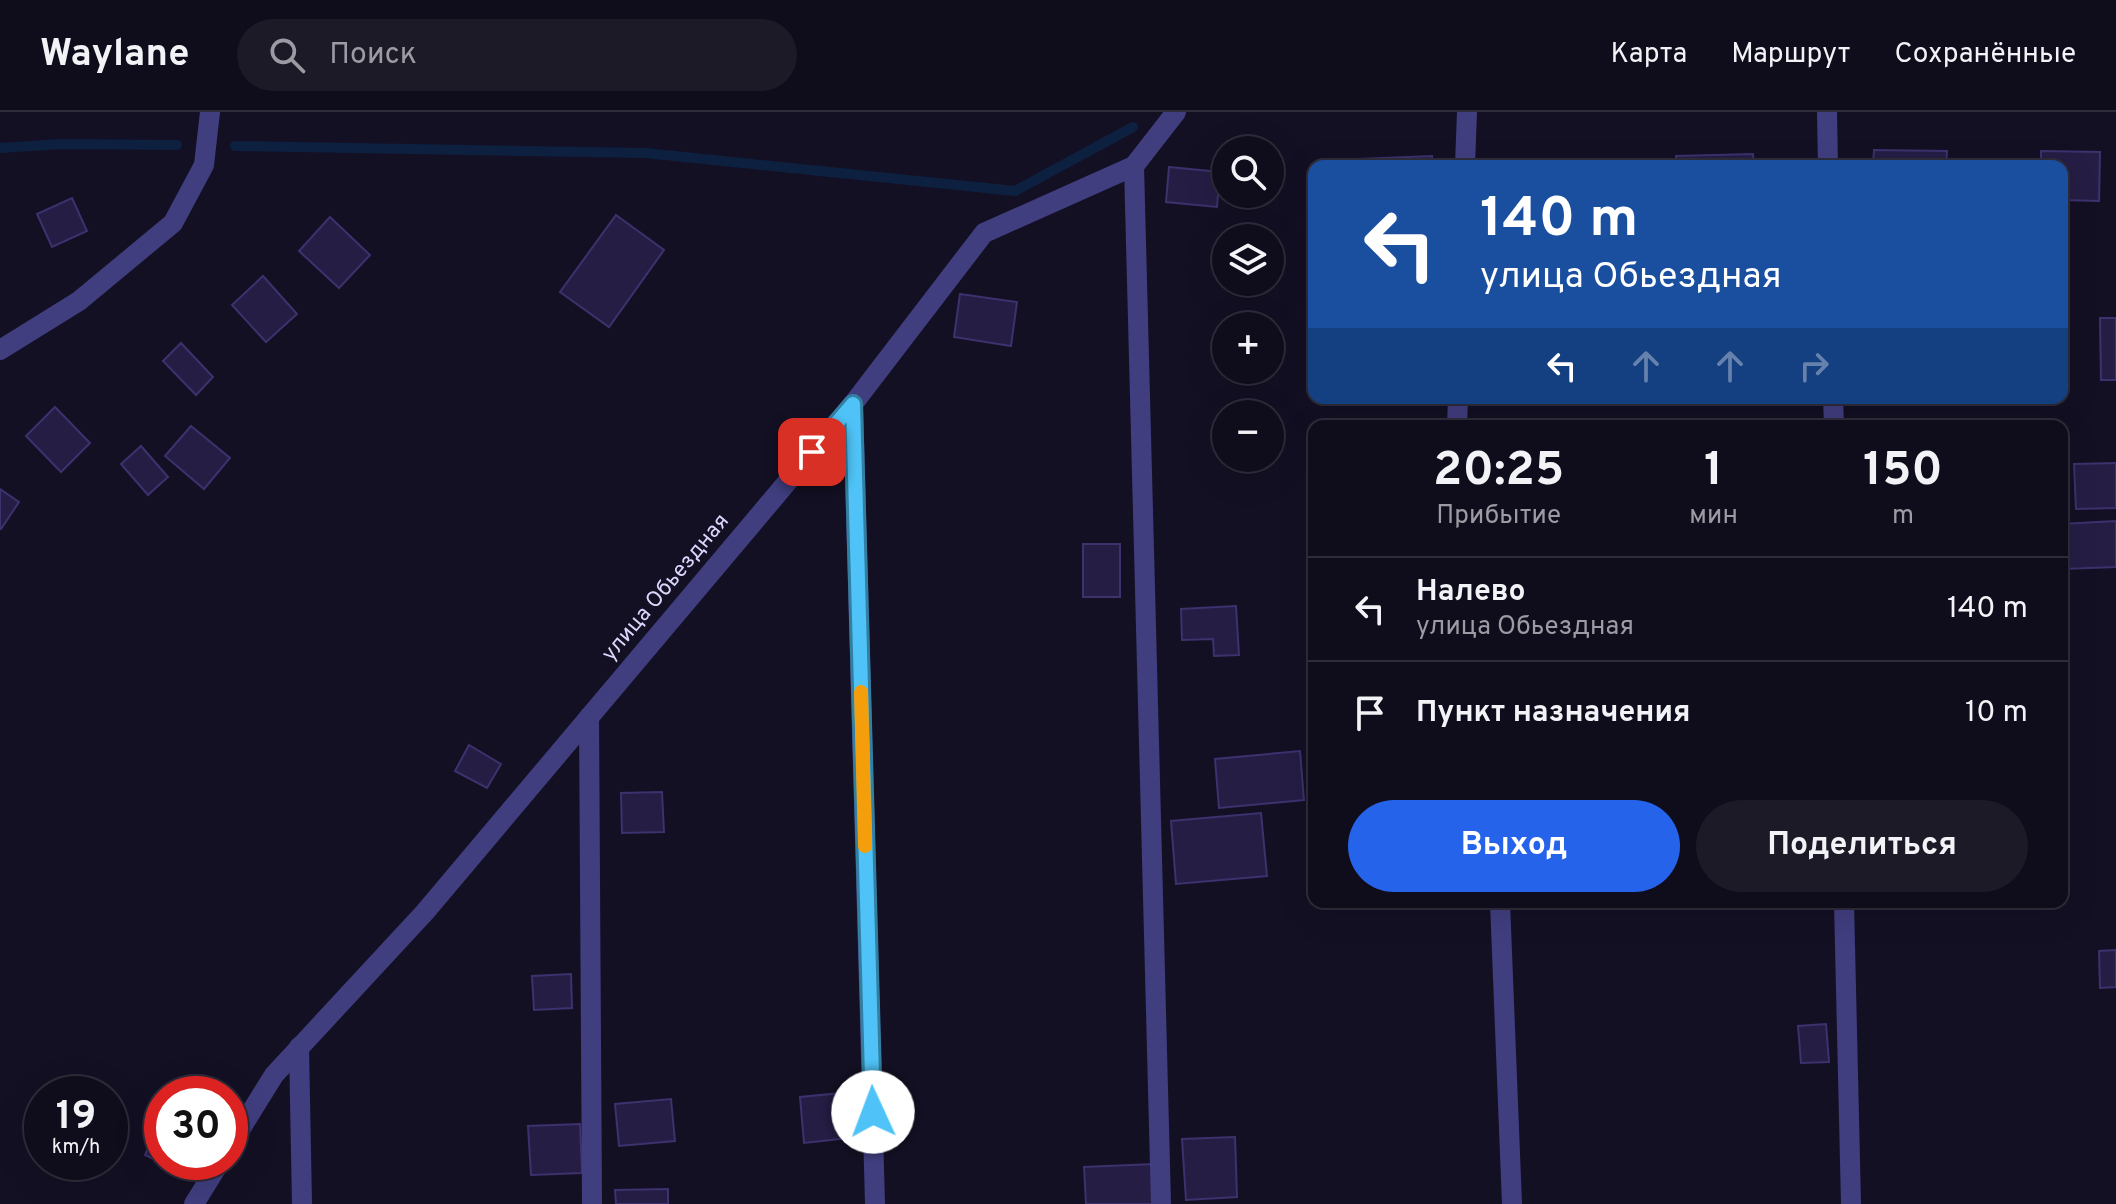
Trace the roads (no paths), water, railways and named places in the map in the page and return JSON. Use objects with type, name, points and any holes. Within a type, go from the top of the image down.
[{"type":"street","points":[[0,350],[79,301],[173,223],[204,165],[210,112]]},
{"type":"street","name":"улица Обьездная","points":[[248,1117],[274,1075],[425,912],[853,404],[984,233],[1134,166],[1176,112]]},
{"type":"street","points":[[1465,160],[1467,112]]},
{"type":"street","points":[[1827,112],[1828,160]]},
{"type":"street","points":[[1134,166],[1161,1204]]},
{"type":"street","points":[[853,404],[875,1204]]},
{"type":"street","points":[[589,717],[592,1204]]},
{"type":"street","points":[[1500,908],[1512,1204]]},
{"type":"street","points":[[1844,908],[1851,1204]]},
{"type":"street","points":[[299,1047],[302,1204]]},
{"type":"street","points":[[194,1204],[209,1180]]},
{"type":"waterway","points":[[235,146],[645,153],[1015,191],[1133,127]]},
{"type":"waterway","points":[[0,148],[61,144],[177,145]]}]
